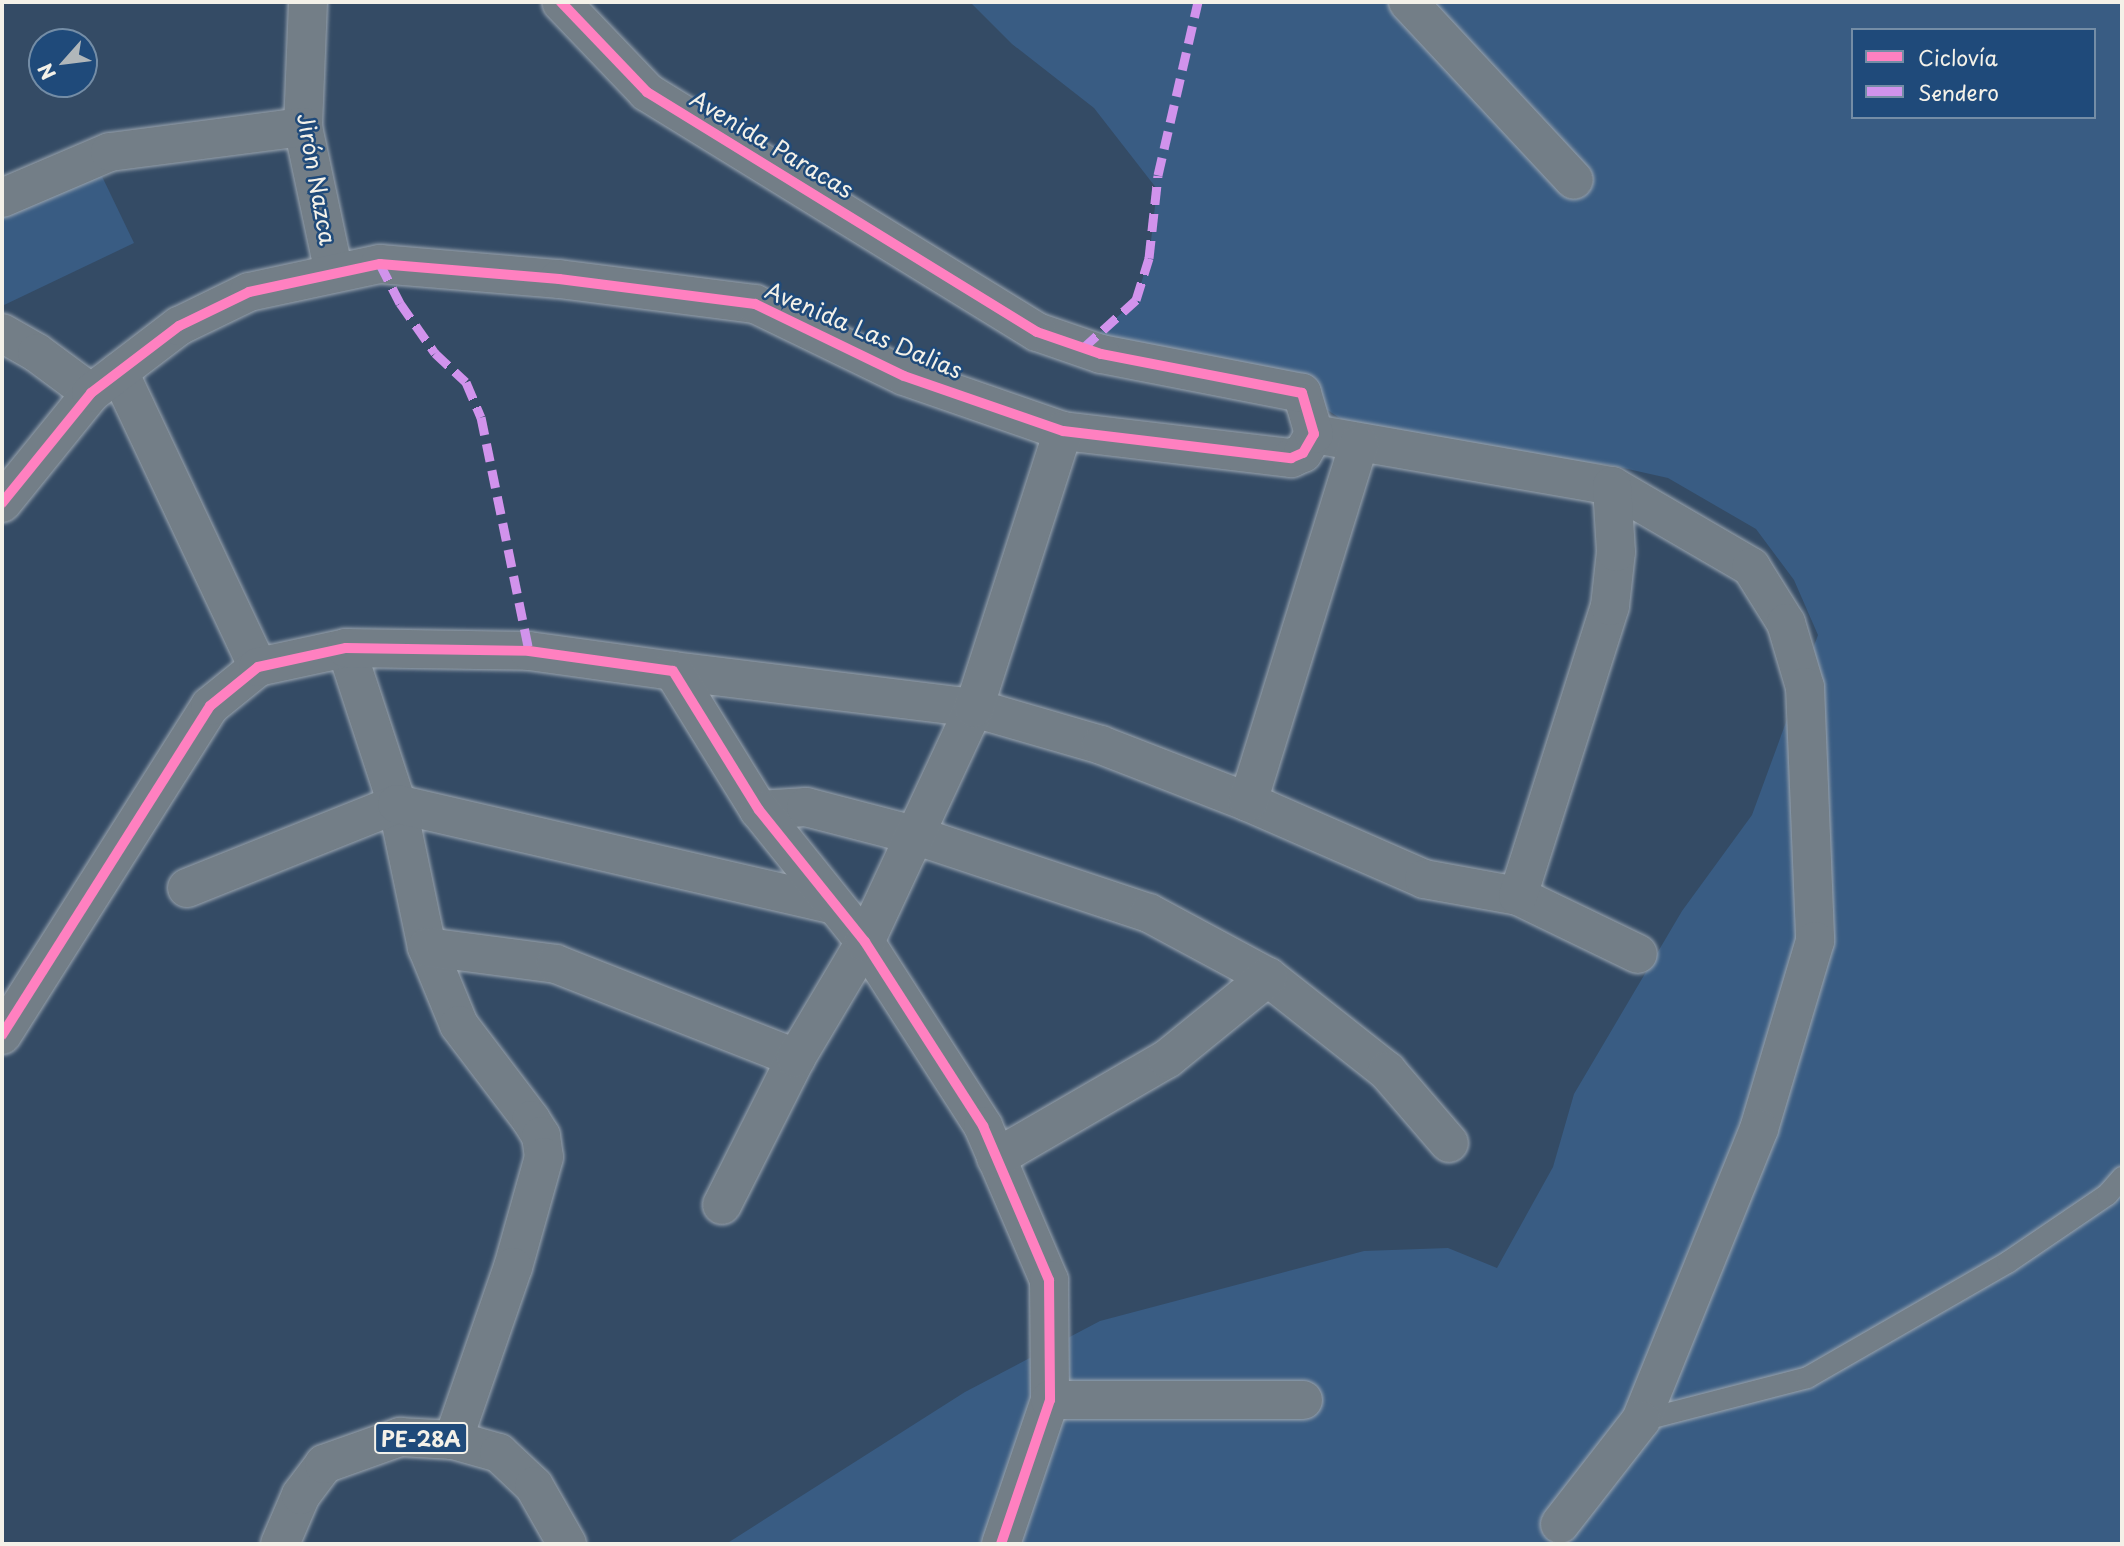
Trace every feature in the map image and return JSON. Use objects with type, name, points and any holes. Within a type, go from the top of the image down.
[{"type":"main road","name":"Jirón Nazca","points":[[308,2],[303,127],[334,273]]},
{"type":"main road","name":"Avenida Paracas","points":[[561,2],[647,92],[1037,332],[1101,354],[1302,393],[1314,434]]},
{"type":"main road","points":[[1408,2],[1574,180]]},
{"type":"main road","points":[[2,198],[110,152],[303,127]]},
{"type":"main road","name":"Avenida Las Dalias","points":[[2,502],[105,383],[178,326],[248,292],[380,264],[559,279],[755,304],[904,376],[1063,431],[1291,458],[1303,453],[1314,434]]},
{"type":"main road","points":[[2,333],[105,383],[258,667]]},
{"type":"main road","points":[[722,1205],[796,1058],[865,942],[917,836],[974,708],[1063,431]]},
{"type":"main road","points":[[1314,434],[1359,444],[1612,486],[1751,567],[1786,623],[1805,687],[1815,941],[1759,1129],[1641,1420],[1560,1524]]},
{"type":"main road","points":[[1248,802],[1359,444]]},
{"type":"main road","points":[[1518,896],[1610,606],[1616,552],[1612,486]]},
{"type":"main road","points":[[346,648],[397,804],[427,947],[459,1025],[531,1120],[541,1136],[544,1157],[513,1266],[453,1440]]},
{"type":"main road","points":[[2,1035],[210,706],[258,667],[346,648],[529,651],[974,708],[1101,745],[1248,802],[1423,879],[1518,896],[1638,954]]},
{"type":"main road","points":[[673,671],[760,810],[865,942],[983,1126],[1049,1280],[1049,1400],[1001,1544]]},
{"type":"main road","points":[[187,888],[397,804],[833,905]]},
{"type":"main road","points":[[760,810],[806,807],[917,836],[1149,913],[1268,977],[1387,1071],[1449,1143]]},
{"type":"main road","points":[[427,947],[556,964],[796,1058]]},
{"type":"main road","points":[[996,1158],[1167,1059],[1268,977]]},
{"type":"main road","points":[[1049,1400],[1303,1400]]},
{"type":"main road","name":"PE-28A","points":[[281,1544],[301,1495],[324,1464],[400,1437],[453,1440],[499,1453],[534,1486],[567,1544]]},
{"type":"lane","points":[[1641,1420],[1807,1377],[2007,1262],[2106,1194],[2122,1177]]},
{"type":"shaded area","points":[[970,2],[2122,2],[2122,1544],[726,1544],[965,1392],[1100,1321],[1364,1251],[1448,1248],[1497,1268],[1553,1167],[1574,1094],[1682,911],[1752,815],[1818,635],[1794,580],[1756,529],[1668,478],[1610,465],[1531,456],[1392,453],[1302,393],[1083,348],[1136,300],[1149,258],[1157,189],[1094,108],[1012,44]]},
{"type":"shaded area","points":[[97,166],[134,243],[2,306],[2,212]]},
{"type":"marked path","points":[[1083,348],[1136,300],[1149,258],[1158,175],[1198,2]]},
{"type":"marked path","points":[[380,264],[400,303],[435,353],[466,382],[481,417],[529,651]]},
{"type":"cycle path","points":[[2,503],[91,393],[179,326],[249,292],[380,264],[559,279],[755,304],[904,376],[1063,431],[1291,458],[1303,453],[1314,434],[1302,393],[1101,354],[1037,332],[647,92],[561,2]]},
{"type":"cycle path","points":[[2,1035],[210,706],[258,667],[346,648],[529,651],[673,671],[759,810],[865,942],[983,1126],[1049,1280],[1050,1400],[1001,1544]]}]
